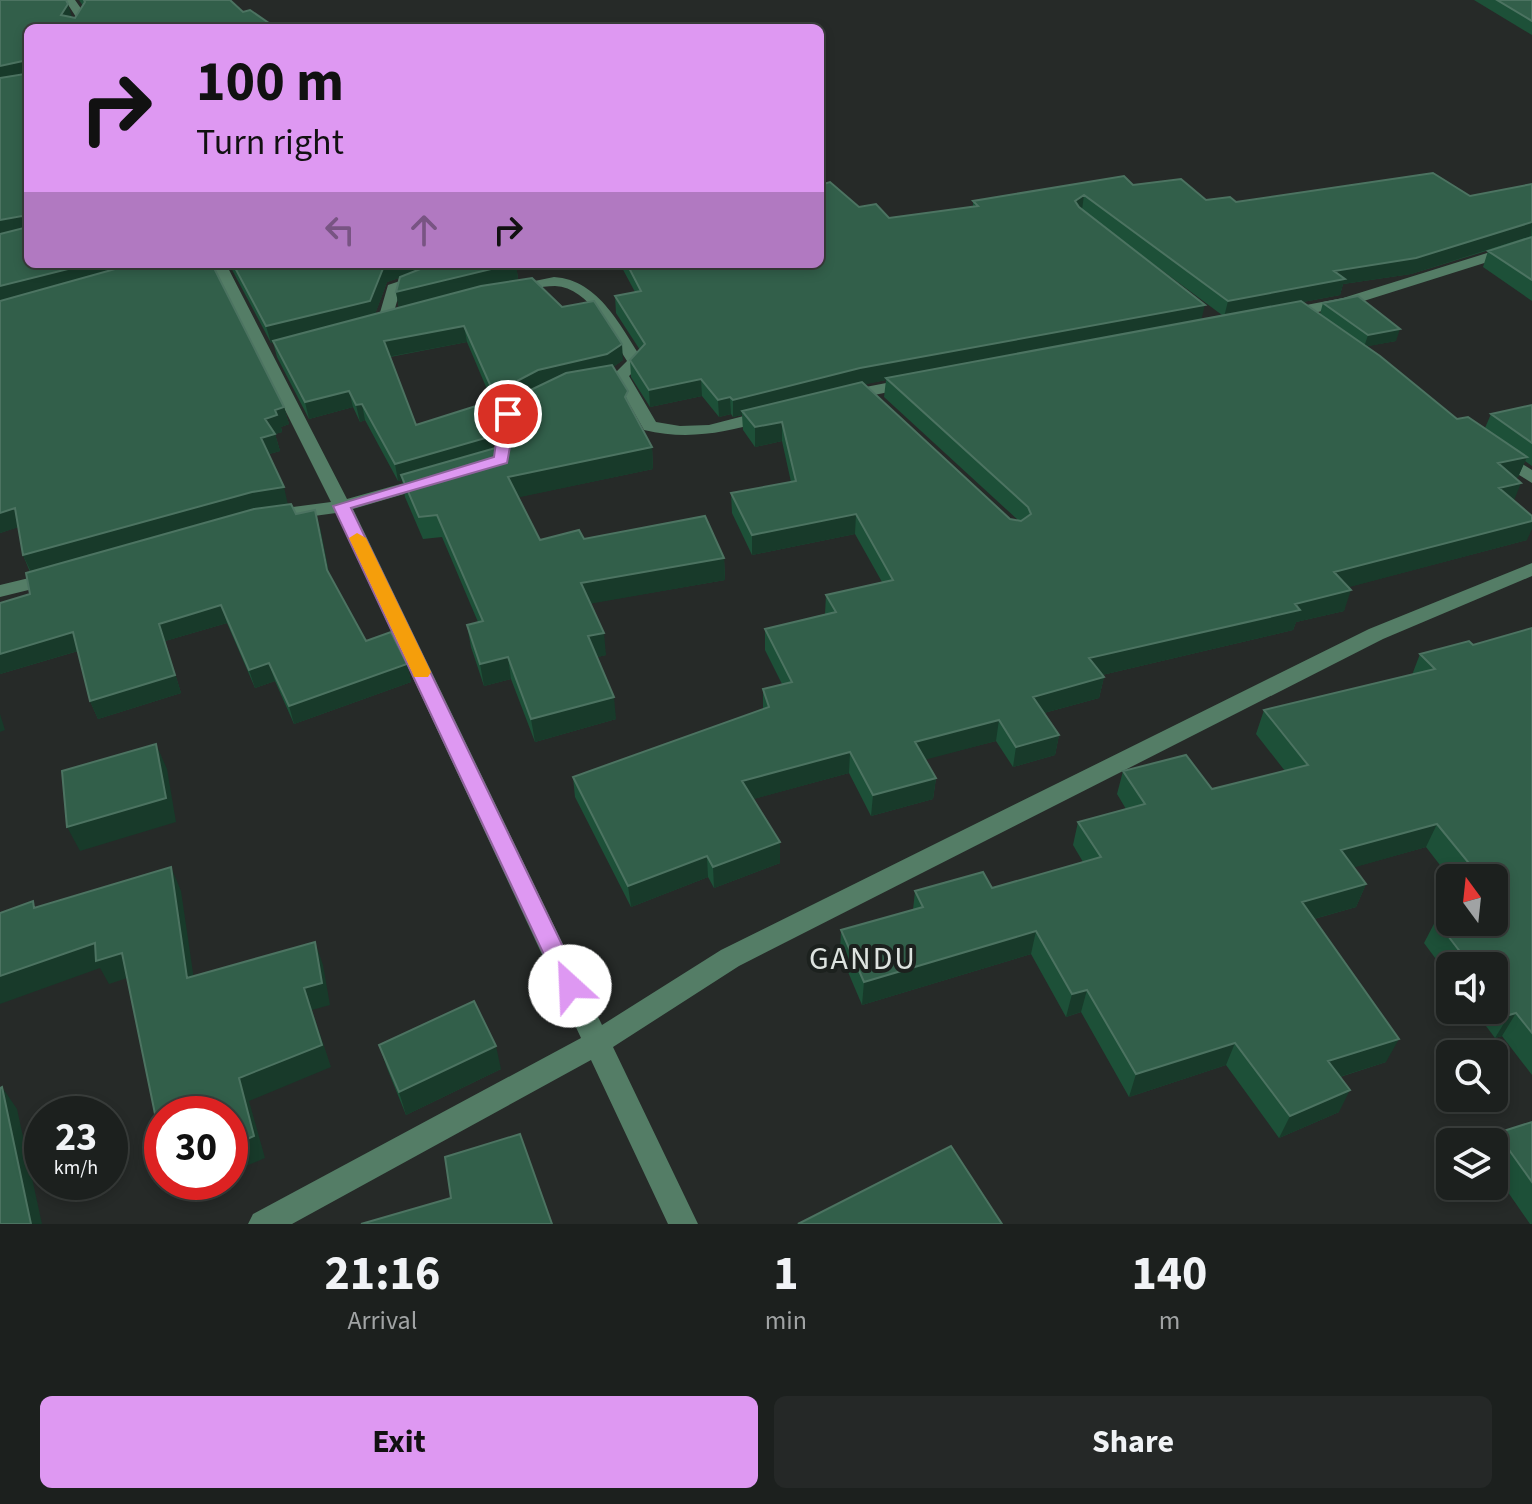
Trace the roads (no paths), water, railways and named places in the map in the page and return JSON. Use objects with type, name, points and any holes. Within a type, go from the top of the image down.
[{"type":"street","points":[[70,0],[82,17],[76,24]]},
{"type":"street","points":[[1273,317],[1346,302],[1532,243]]},
{"type":"street","points":[[221,268],[272,350],[342,506],[683,1224]]},
{"type":"street","points":[[353,329],[393,318],[393,288],[454,268]]},
{"type":"street","points":[[500,293],[543,283],[576,285],[591,299],[636,362],[615,377],[579,384]]},
{"type":"street","points":[[1299,311],[1325,330]]},
{"type":"street","points":[[615,377],[623,379],[650,426],[673,433],[710,431],[782,411]]},
{"type":"street","points":[[824,400],[871,398],[936,378]]},
{"type":"street","points":[[472,469],[502,459],[508,414],[521,403],[555,390]]},
{"type":"street","points":[[1480,441],[1532,478]]},
{"type":"street","points":[[258,518],[342,506],[443,477]]},
{"type":"street","points":[[263,1224],[597,1043],[730,958],[1376,634],[1532,569]]},
{"type":"street","points":[[0,591],[69,574]]},
{"type":"district","name":"GANDU","points":[[863,958]]}]
